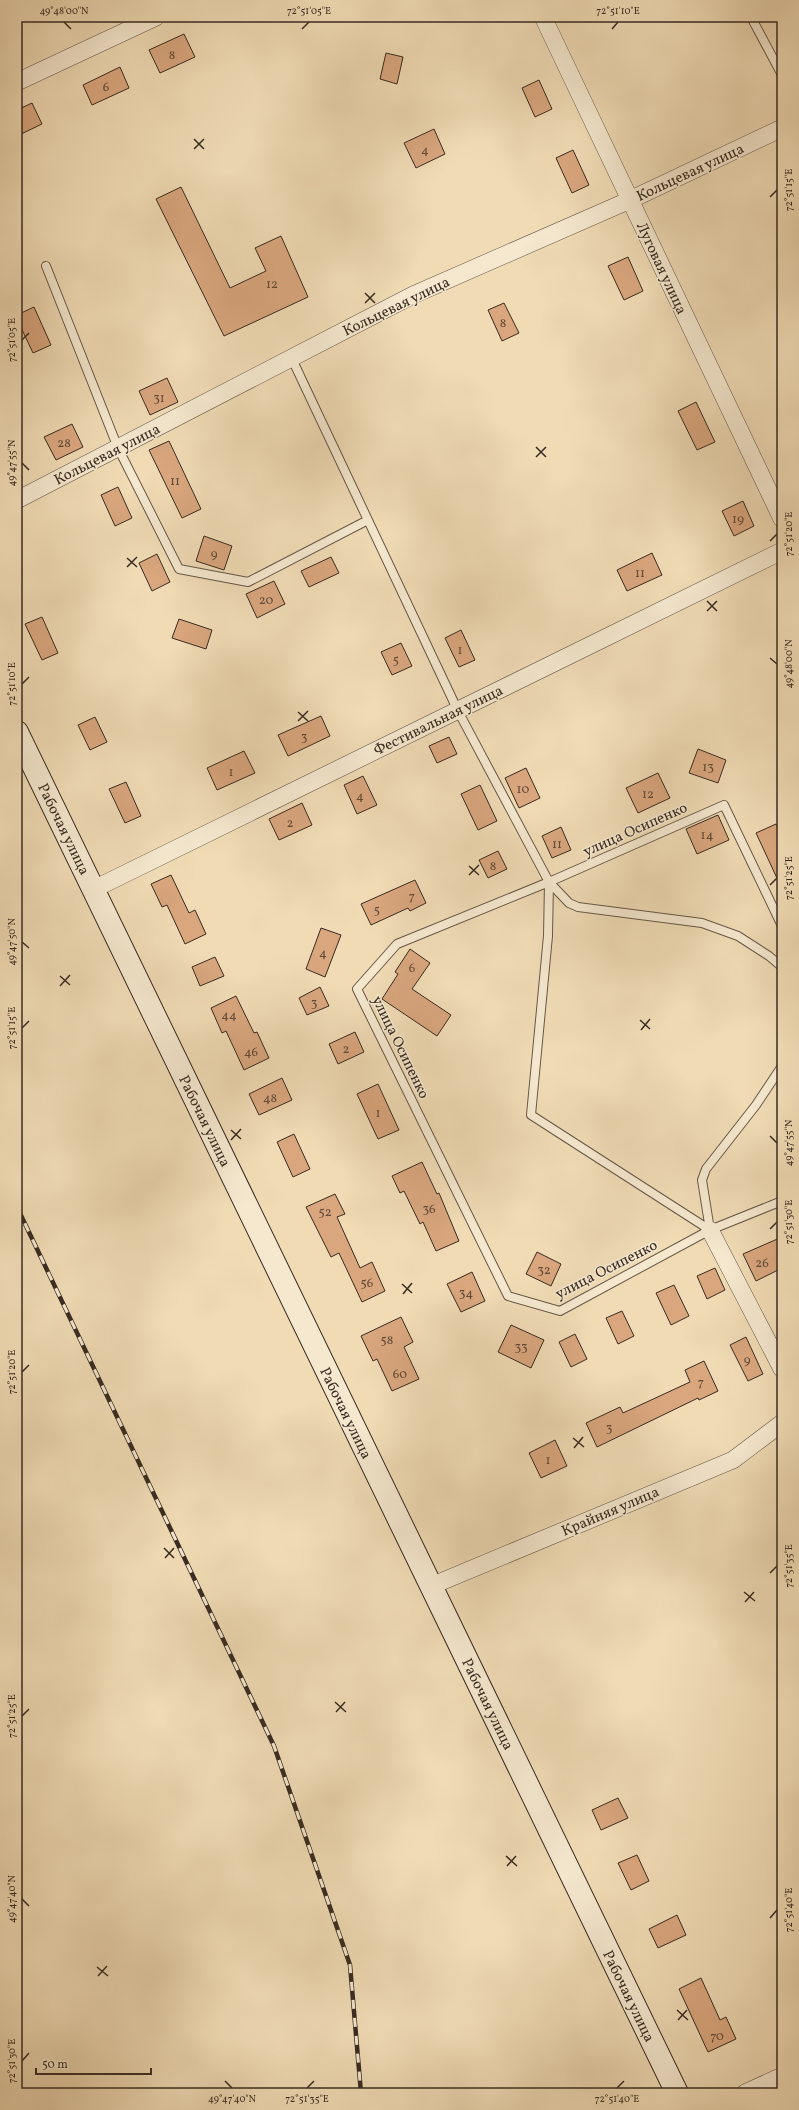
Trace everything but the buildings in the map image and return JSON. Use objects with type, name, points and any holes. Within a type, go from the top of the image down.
[{"type":"main road","name":"Рабочая улица","points":[[17,732],[676,2093]]},
{"type":"street","points":[[17,82],[124,24],[156,17]]},
{"type":"street","name":"Луговая улица","points":[[543,17],[782,519]]},
{"type":"street","name":"Кольцевая улица","points":[[17,500],[292,359],[413,295],[630,200],[782,128]]},
{"type":"street","name":"Фестивальная улица","points":[[94,890],[782,552]]},
{"type":"street","points":[[710,1230],[782,1369]]},
{"type":"street","name":"Крайняя улица","points":[[431,1586],[732,1460],[782,1423]]},
{"type":"street","points":[[745,2093],[782,2076]]},
{"type":"lane","points":[[751,17],[782,75]]},
{"type":"lane","points":[[46,266],[118,448],[179,569],[248,582],[368,520]]},
{"type":"lane","points":[[292,359],[458,711],[549,882],[569,903],[578,908],[702,922],[738,936],[769,956],[782,967]]},
{"type":"lane","name":"улица Осипенко","points":[[782,926],[724,805],[549,882],[397,944],[357,988],[508,1296],[560,1311],[710,1230],[782,1201]]},
{"type":"lane","points":[[549,882],[548,936],[531,1115],[710,1230]]},
{"type":"lane","points":[[710,1230],[702,1180],[706,1169],[756,1105],[782,1066]]},
{"type":"railway","points":[[17,1207],[274,1746],[350,1965],[361,2093]]}]
